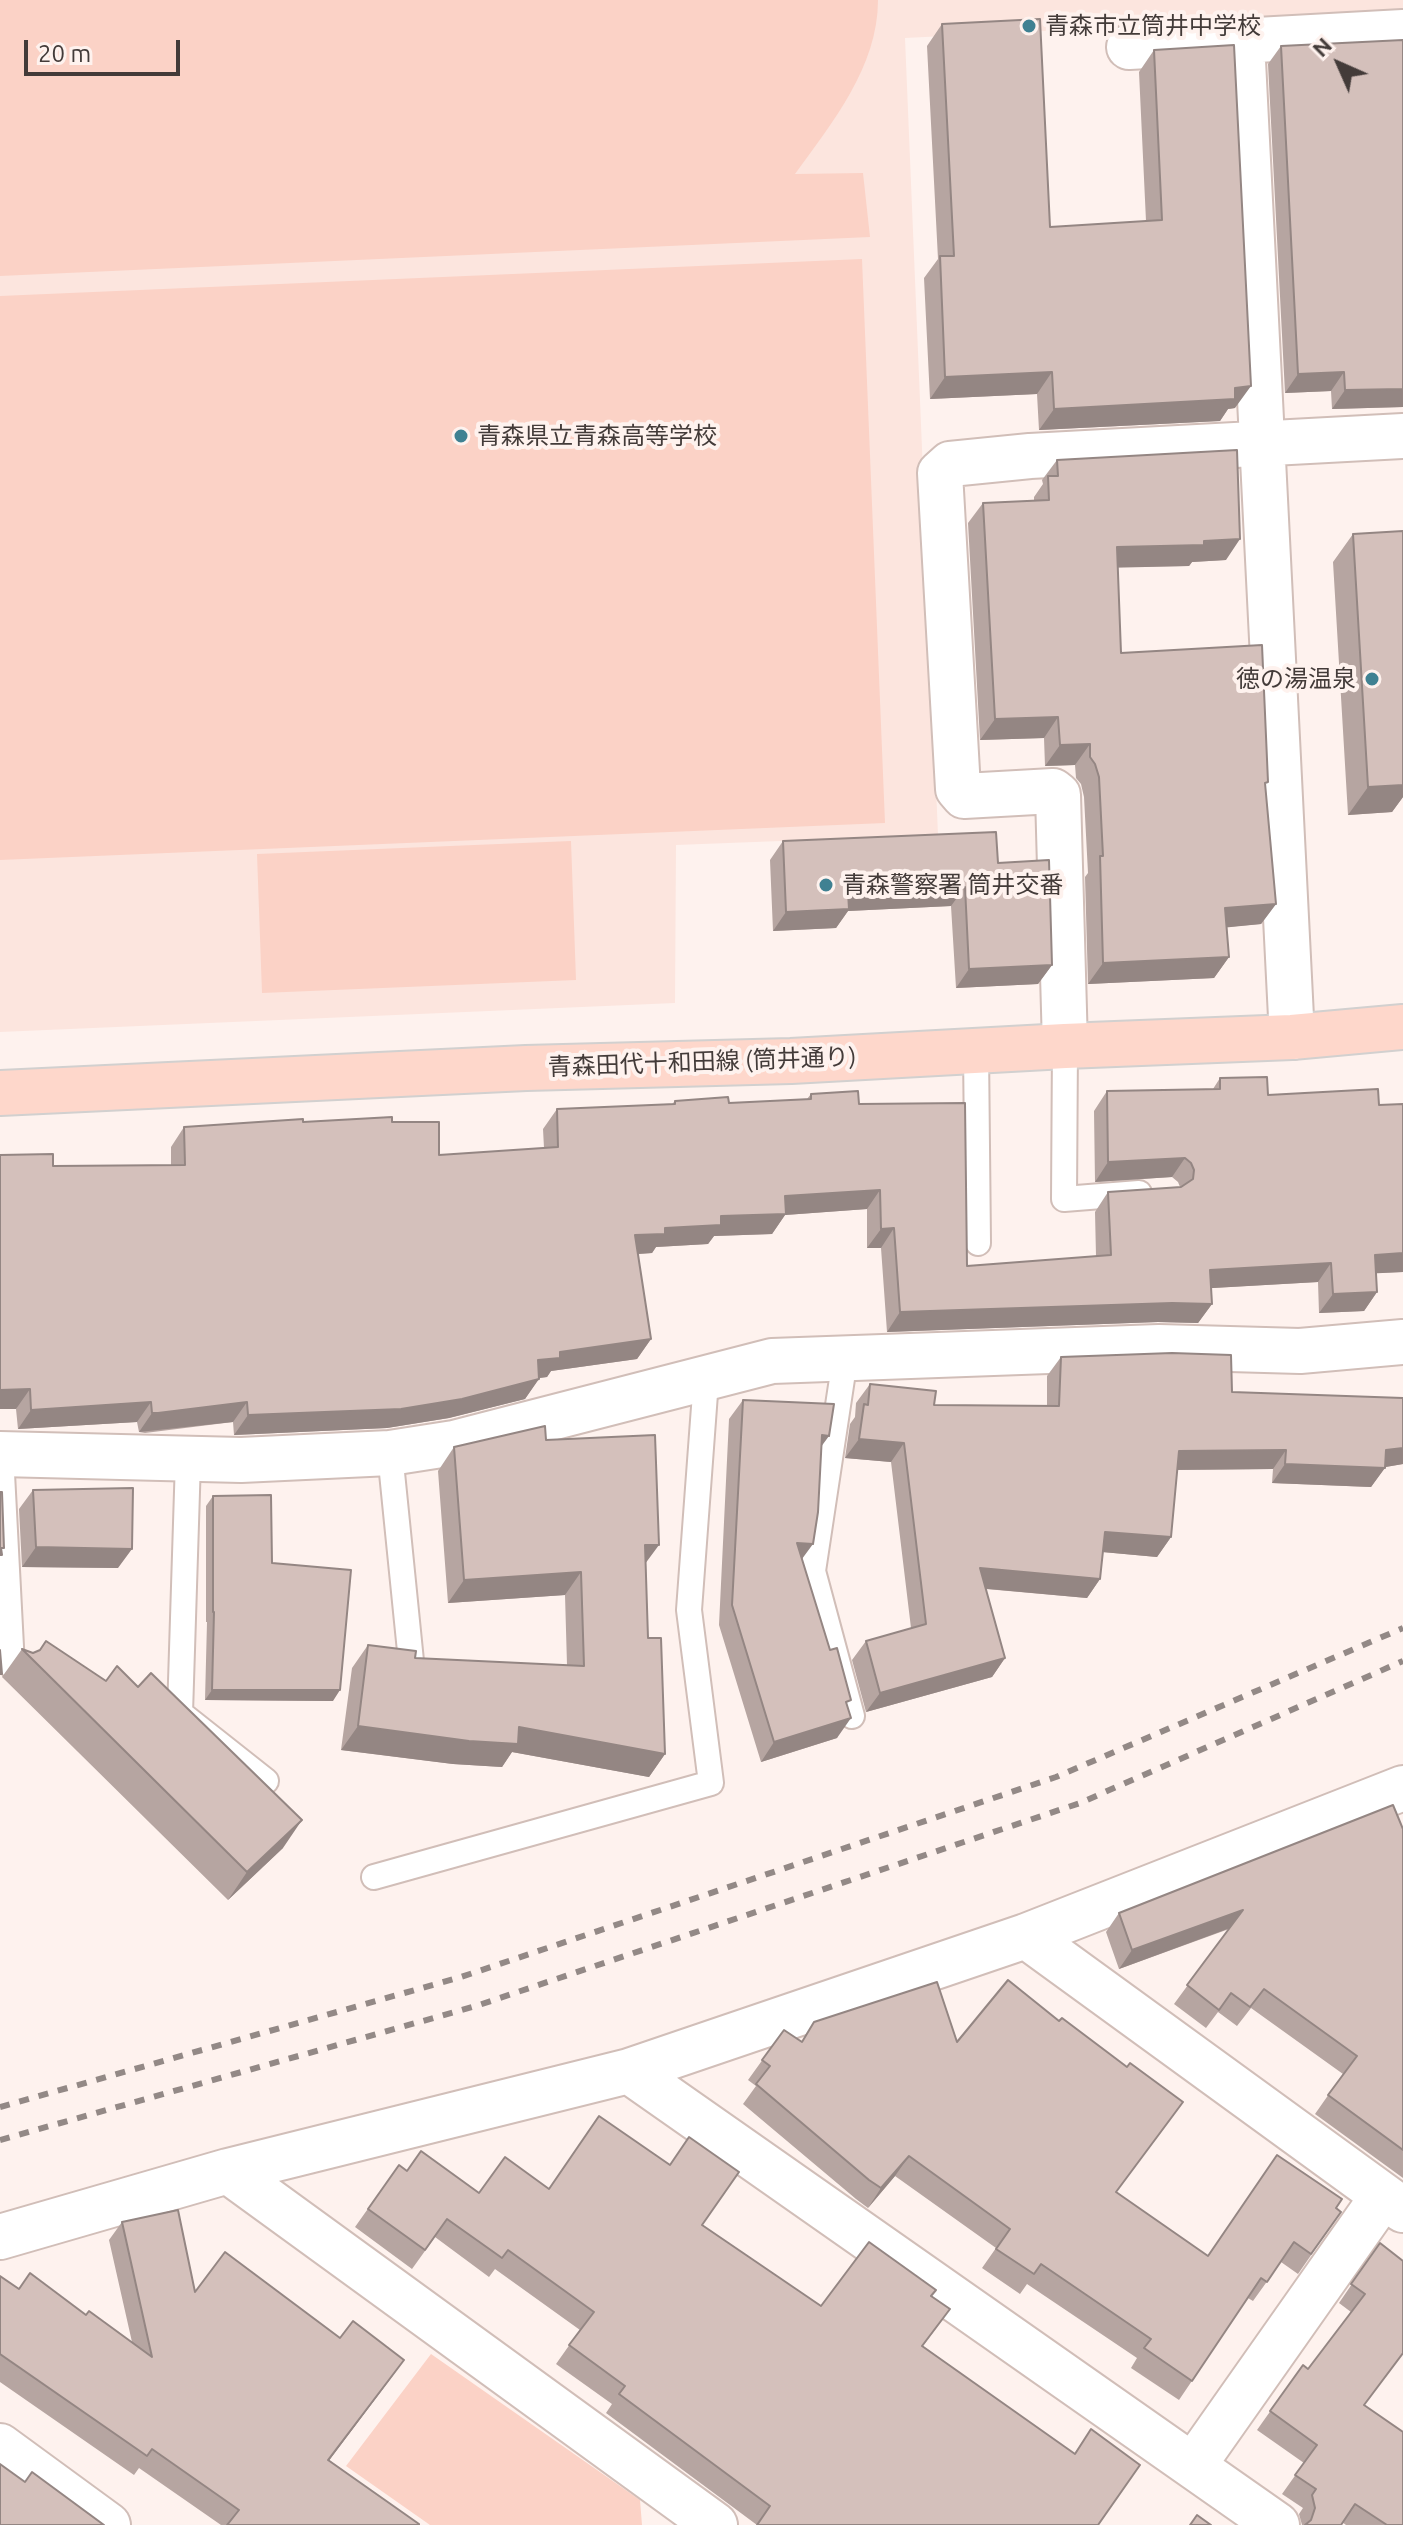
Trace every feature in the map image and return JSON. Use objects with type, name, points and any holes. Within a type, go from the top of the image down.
[{"type":"main road","name":"青森田代十和田線 (筒井通り)","points":[[0,1093],[526,1068],[791,1061],[1292,1037],[1403,1027]]},
{"type":"street","points":[[1129,47],[1403,32]]},
{"type":"street","points":[[1242,41],[1292,1037]]},
{"type":"street","points":[[1065,1046],[1058,795],[1053,791],[964,796],[958,789],[940,473],[950,464],[1030,456],[1403,436]]},
{"type":"street","points":[[0,1454],[241,1460],[390,1453],[454,1443],[772,1361],[1159,1347],[1300,1351],[1403,1342]]},
{"type":"street","points":[[0,2237],[228,2171],[629,2071],[1026,1936],[1403,1788]]},
{"type":"street","points":[[1026,1936],[1393,2203],[1193,2466]]},
{"type":"street","points":[[629,2071],[1277,2525]]},
{"type":"street","points":[[228,2171],[708,2523]]},
{"type":"street","points":[[0,2446],[108,2525]]},
{"type":"lane","points":[[1065,1046],[1064,1199],[1166,1191]]},
{"type":"lane","points":[[976,1050],[978,1243]]},
{"type":"lane","points":[[845,1359],[813,1571],[852,1716]]},
{"type":"lane","points":[[374,1877],[711,1783],[689,1610],[706,1380]]},
{"type":"lane","points":[[390,1453],[411,1661]]},
{"type":"lane","points":[[0,1454],[12,1666]]},
{"type":"lane","points":[[188,1460],[180,1713],[266,1781]]},
{"type":"shaded area","name":"青森県立青森高等学校","points":[[0,0],[1403,0],[1403,13],[905,38],[938,835],[676,845],[675,1003],[0,1032]]},
{"type":"shaded area","points":[[0,0],[878,0],[876,25],[861,71],[838,114],[795,174],[863,173],[870,237],[0,276]]},
{"type":"shaded area","points":[[862,259],[885,823],[0,860],[0,296]]},
{"type":"shaded area","points":[[571,841],[576,980],[262,993],[257,854]]},
{"type":"shaded area","points":[[431,2354],[640,2500],[642,2525],[430,2525],[346,2466]]},
{"type":"building","points":[[1040,19],[1050,227],[1162,220],[1154,50],[1234,45],[1251,386],[1235,388],[1235,399],[1054,409],[1052,372],[945,377],[940,256],[954,256],[942,24]]},
{"type":"building","points":[[1403,40],[1403,389],[1345,390],[1344,372],[1298,374],[1281,46]]},
{"type":"building","points":[[1237,450],[1240,539],[1204,541],[1204,545],[1117,547],[1121,653],[1262,645],[1268,782],[1265,783],[1276,904],[1225,908],[1229,957],[1103,963],[1099,777],[1090,757],[1090,744],[1060,745],[1058,717],[995,719],[983,503],[1049,500],[1048,476],[1058,476],[1057,460]]},
{"type":"building","name":"徳の湯温泉","points":[[1403,531],[1403,785],[1368,787],[1353,534]]},
{"type":"building","points":[[996,832],[998,863],[1049,860],[1052,965],[969,969],[965,887],[848,892],[849,909],[786,912],[783,841]]},
{"type":"building","points":[[1267,1077],[1268,1095],[1378,1089],[1379,1105],[1403,1104],[1403,1253],[1375,1255],[1377,1292],[1333,1294],[1331,1263],[1210,1270],[1212,1304],[900,1312],[894,1228],[881,1229],[880,1190],[785,1196],[786,1214],[721,1216],[721,1225],[665,1228],[665,1234],[635,1235],[651,1339],[560,1352],[560,1358],[538,1360],[539,1379],[462,1399],[401,1409],[248,1415],[247,1402],[158,1413],[152,1413],[151,1402],[31,1410],[30,1389],[0,1390],[0,1155],[53,1154],[53,1166],[185,1165],[184,1127],[392,1117],[392,1122],[439,1122],[439,1155],[558,1147],[557,1109],[675,1104],[675,1101],[728,1097],[729,1103],[811,1099],[811,1094],[858,1091],[859,1104],[965,1103],[967,1266],[1111,1255],[1108,1192],[1181,1187],[1193,1179],[1194,1170],[1185,1158],[1108,1162],[1107,1091],[1220,1089],[1220,1078]]},
{"type":"building","points":[[1172,1353],[1231,1355],[1232,1392],[1403,1398],[1403,1448],[1386,1450],[1385,1468],[1285,1464],[1286,1450],[1179,1451],[1171,1537],[1105,1532],[1100,1579],[980,1568],[1005,1658],[880,1693],[866,1641],[926,1624],[904,1443],[859,1439],[870,1384],[936,1391],[934,1405],[1059,1406],[1061,1357]]},
{"type":"building","points":[[743,1400],[834,1404],[829,1436],[822,1435],[813,1544],[797,1543],[830,1650],[837,1648],[851,1700],[846,1702],[851,1718],[774,1742],[732,1605]]},
{"type":"building","points":[[545,1426],[546,1440],[655,1435],[659,1545],[645,1545],[648,1638],[661,1638],[665,1754],[519,1727],[518,1744],[469,1741],[358,1726],[368,1645],[416,1651],[415,1658],[584,1666],[581,1572],[464,1580],[454,1447]]},
{"type":"building","points":[[133,1488],[132,1549],[36,1547],[33,1490]]},
{"type":"building","points":[[0,1492],[4,1548],[1,1548],[2,1555],[0,1555]]},
{"type":"building","points":[[271,1495],[272,1563],[351,1570],[340,1690],[212,1690],[213,1496]]},
{"type":"building","points":[[46,1641],[106,1681],[117,1666],[138,1687],[151,1673],[302,1820],[247,1872],[22,1649],[33,1653],[40,1650]]},
{"type":"building","points":[[1393,1805],[1403,1829],[1403,2150],[1328,2095],[1357,2056],[1264,1989],[1250,2007],[1231,1993],[1219,2010],[1187,1985],[1243,1910],[1132,1950],[1119,1913]]},
{"type":"building","points":[[1008,1980],[1059,2021],[1062,2018],[1127,2067],[1130,2063],[1183,2102],[1116,2192],[1208,2256],[1277,2155],[1342,2199],[1336,2208],[1341,2212],[1311,2254],[1294,2242],[1267,2282],[1261,2278],[1192,2381],[1144,2348],[1151,2339],[1041,2264],[1034,2274],[996,2249],[1010,2229],[909,2156],[881,2188],[756,2084],[770,2066],[762,2060],[784,2030],[802,2042],[814,2022],[937,1982],[957,2042]]},
{"type":"building","points":[[599,2116],[670,2165],[689,2137],[739,2172],[702,2225],[821,2306],[869,2242],[936,2290],[931,2296],[950,2309],[922,2346],[1075,2454],[1091,2429],[1140,2465],[1098,2525],[757,2525],[770,2506],[619,2394],[625,2386],[569,2345],[594,2312],[508,2250],[502,2258],[447,2219],[425,2250],[368,2209],[399,2165],[407,2171],[421,2151],[479,2193],[505,2157],[549,2189]]},
{"type":"building","points":[[178,2210],[195,2292],[225,2252],[340,2338],[353,2321],[404,2360],[328,2460],[419,2525],[227,2525],[239,2510],[152,2449],[147,2456],[0,2354],[0,2276],[19,2289],[30,2273],[86,2315],[89,2311],[152,2357],[122,2222]]},
{"type":"building","points":[[1380,2243],[1403,2261],[1403,2353],[1364,2405],[1403,2432],[1403,2525],[1387,2525],[1355,2504],[1341,2525],[1305,2525],[1311,2520],[1315,2508],[1312,2495],[1316,2489],[1295,2475],[1317,2445],[1270,2411],[1303,2365],[1308,2369],[1365,2294],[1351,2284]]},
{"type":"building","points":[[0,2464],[25,2482],[32,2472],[104,2525],[0,2525]]},
{"type":"building","points":[[1197,2515],[1211,2525],[1190,2525]]},
{"type":"railway","points":[[0,2107],[461,1977],[1056,1777],[1403,1628]]},
{"type":"railway","points":[[0,2140],[476,2006],[1080,1803],[1403,1661]]},
{"type":"place","name":"青森市立筒井中学校","points":[[1029,26]]},
{"type":"place","name":"青森県立青森高等学校","points":[[461,436]]},
{"type":"place","name":"徳の湯温泉","points":[[1372,679]]},
{"type":"place","name":"青森警察署 筒井交番","points":[[826,885]]}]
